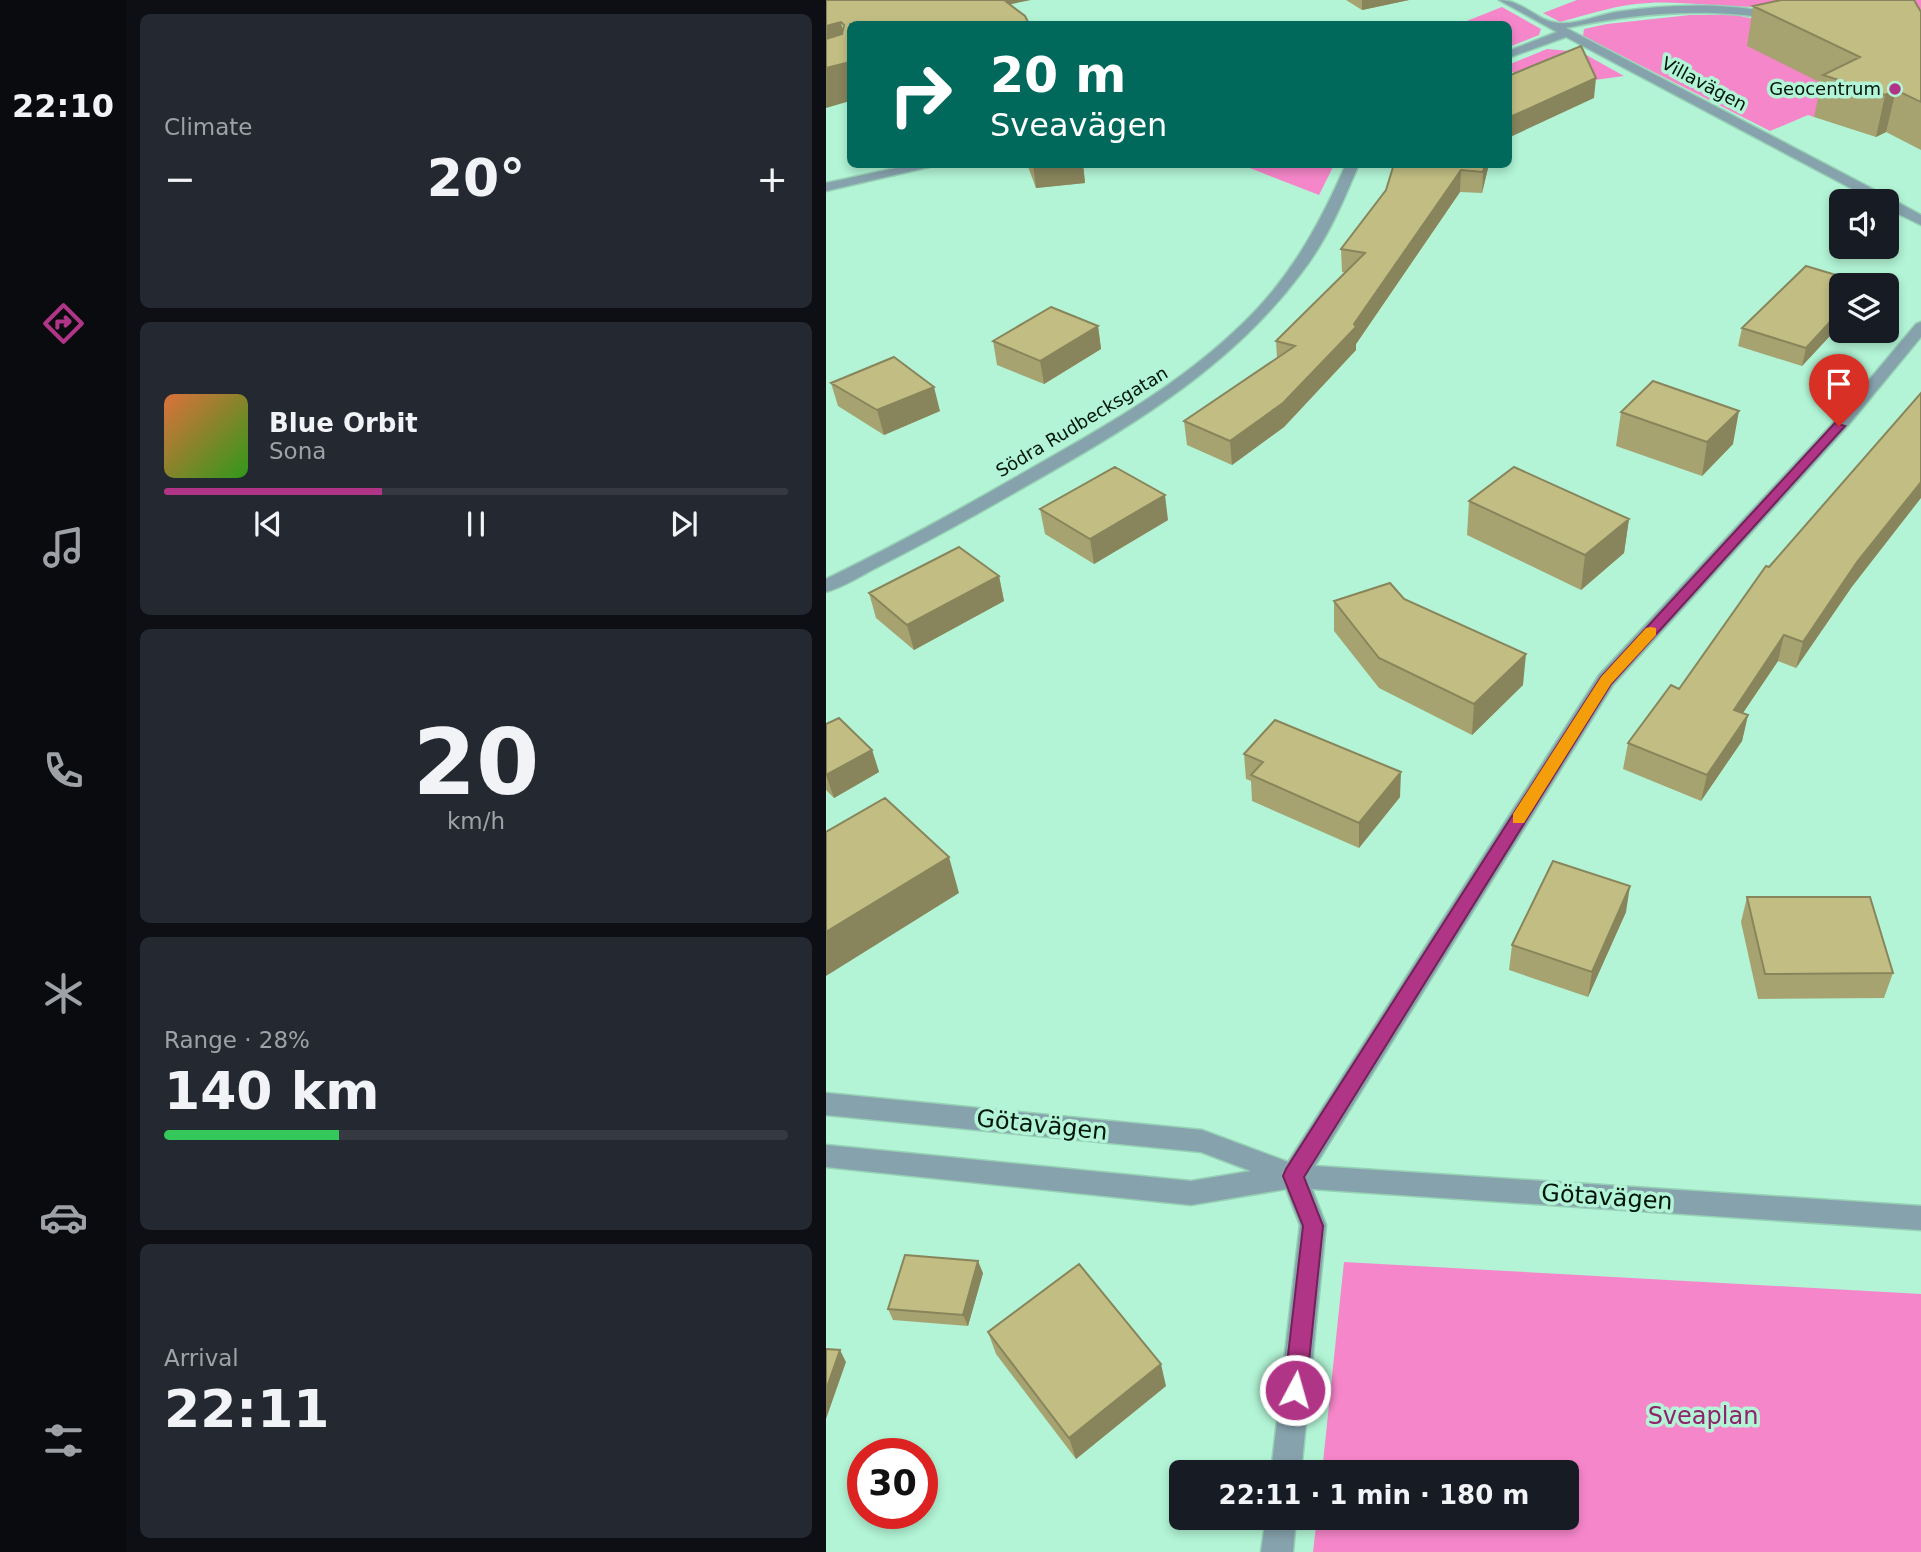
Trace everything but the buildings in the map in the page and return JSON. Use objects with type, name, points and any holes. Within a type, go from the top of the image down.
[{"type":"street","name":"Villavägen","points":[[1504,0],[1861,189]]},
{"type":"street","points":[[1512,53],[1561,30],[1611,15],[1678,9],[1792,17]]},
{"type":"street","points":[[826,187],[917,168]]},
{"type":"street","name":"Södra Rudbecksgatan","points":[[826,586],[925,536],[1177,388],[1247,331],[1301,266],[1338,206],[1352,168]]},
{"type":"street","name":"Villavägen","points":[[1899,209],[1921,221]]},
{"type":"street","points":[[1287,1460],[1313,1226],[1293,1176],[1606,680],[1839,426],[1921,327]]},
{"type":"street","name":"Götavägen","points":[[826,1104],[1202,1142],[1293,1176]]},
{"type":"street","name":"Götavägen","points":[[826,1156],[1191,1193],[1293,1176],[1921,1218]]},
{"type":"street","points":[[1277,1552],[1280,1530]]},
{"type":"green space","points":[[1577,0],[1793,0],[1740,7],[1667,3],[1627,5],[1560,22],[1543,13]]},
{"type":"green space","points":[[1884,0],[1921,0],[1921,63],[1814,117],[1808,115],[1770,131],[1583,36],[1584,29],[1607,24],[1690,15],[1735,15],[1760,20]]},
{"type":"green space","points":[[1502,7],[1541,29],[1539,35],[1512,46],[1512,21],[1467,21]]},
{"type":"green space","points":[[1547,49],[1581,52],[1624,76],[1557,85],[1512,72],[1512,63]]},
{"type":"green space","points":[[1250,168],[1332,168],[1319,195]]},
{"type":"green space","name":"Sveaplan","points":[[1344,1262],[1921,1294],[1921,1552],[1313,1552],[1316,1530],[1579,1530],[1579,1460],[1323,1460]]},
{"type":"slow traffic","points":[[1519,819],[1606,680],[1651,631]]},
{"type":"place","name":"Geocentrum","points":[[1895,89]]},
{"type":"route","points":[[1295,1390],[1313,1226],[1293,1176],[1606,680],[1839,426]]}]
